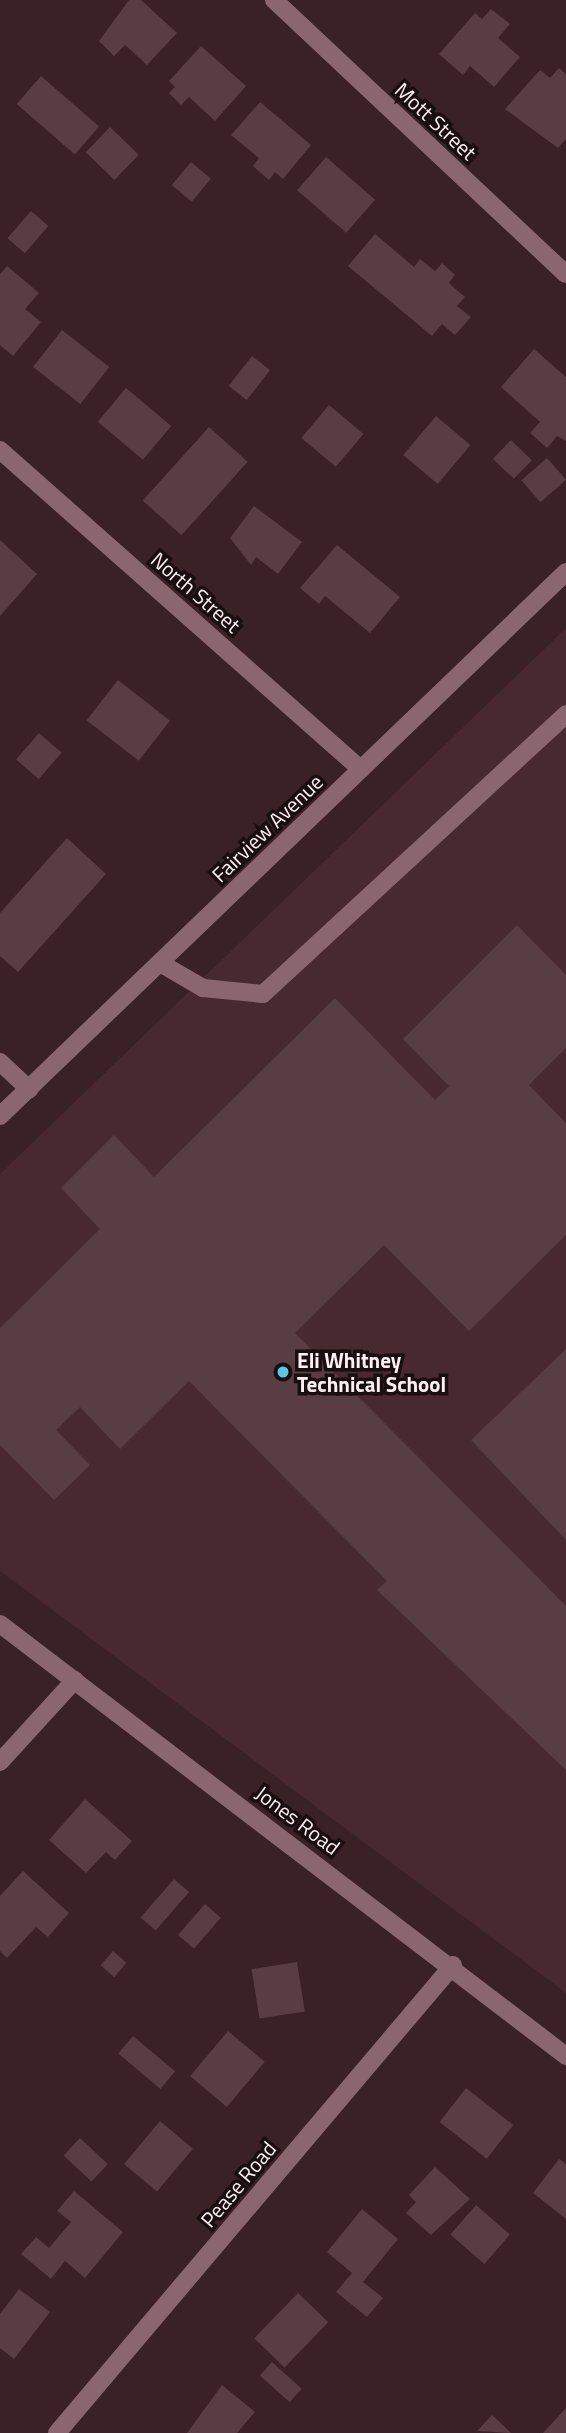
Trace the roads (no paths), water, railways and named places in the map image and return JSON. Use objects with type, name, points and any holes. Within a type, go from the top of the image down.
[{"type":"street","name":"Mott Street","points":[[274,0],[566,274]]},
{"type":"street","name":"North Street","points":[[0,450],[361,769]]},
{"type":"street","name":"Fairview Avenue","points":[[0,1116],[566,572]]},
{"type":"street","points":[[160,963],[203,988],[263,994],[566,713]]},
{"type":"street","points":[[0,1062],[29,1089]]},
{"type":"street","name":"Jones Road","points":[[0,1624],[563,2049]]},
{"type":"street","points":[[0,1762],[75,1680]]},
{"type":"street","name":"Pease Road","points":[[57,2433],[453,1965]]},
{"type":"place","name":"Eli Whitney Technical School","points":[[283,1372]]}]
